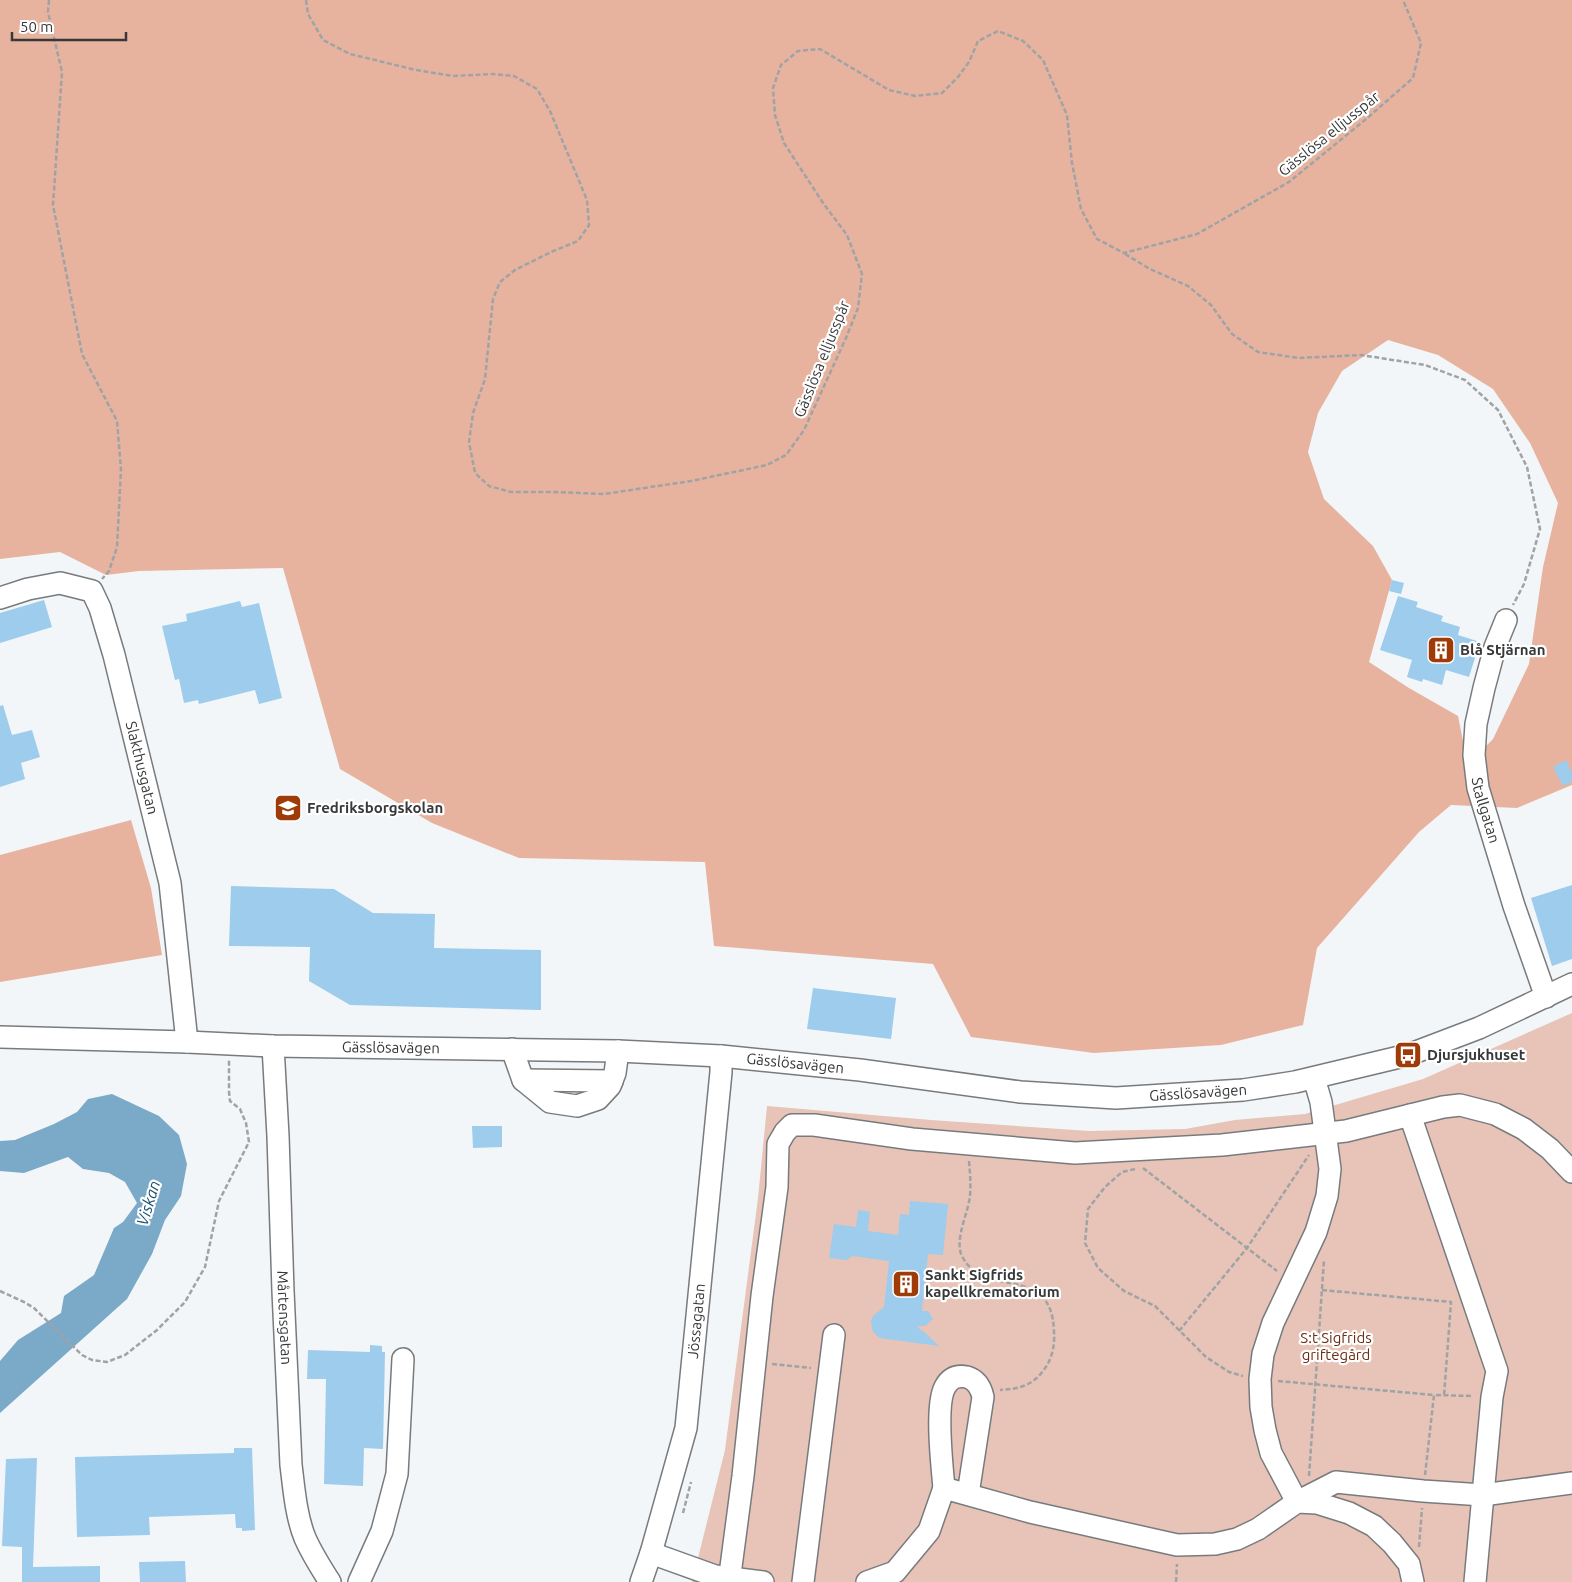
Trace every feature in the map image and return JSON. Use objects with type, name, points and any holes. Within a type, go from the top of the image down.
[{"type":"street","points":[[0,598],[28,588],[60,583],[92,591]]},
{"type":"street","name":"Slakthusgatan","points":[[92,591],[100,608],[114,654],[170,883],[187,1042]]},
{"type":"street","name":"Stallgatan","points":[[1506,620],[1495,647],[1484,688],[1476,724],[1474,755],[1478,788],[1514,906],[1546,997]]},
{"type":"street","name":"Gässlösavägen","points":[[0,1038],[272,1046],[618,1051],[721,1056],[860,1070],[1020,1092],[1116,1098],[1243,1090],[1314,1078],[1408,1055],[1479,1028],[1572,984]]},
{"type":"street","name":"Mårtensgatan","points":[[272,1046],[278,1136],[291,1466],[294,1494],[305,1537],[318,1564],[330,1582]]},
{"type":"street","points":[[512,1049],[523,1080],[550,1102],[577,1106],[598,1099],[610,1086],[615,1073],[618,1051]]},
{"type":"street","name":"Jössagatan","points":[[641,1582],[686,1428],[711,1183],[721,1056]]},
{"type":"street","points":[[1298,1502],[1271,1453],[1263,1422],[1260,1380],[1262,1354],[1273,1323],[1316,1232],[1327,1196],[1330,1170],[1326,1133],[1322,1102],[1314,1078]]},
{"type":"street","points":[[729,1580],[743,1476],[762,1296],[777,1187],[778,1144],[792,1125],[814,1125],[912,1139],[1085,1152],[1222,1145],[1346,1131],[1460,1104],[1495,1114],[1524,1129],[1550,1149],[1572,1172]]},
{"type":"street","points":[[1410,1115],[1497,1371],[1492,1396],[1475,1582]]},
{"type":"street","points":[[803,1582],[834,1336]]},
{"type":"street","points":[[359,1582],[382,1531],[397,1474],[403,1359]]},
{"type":"street","points":[[867,1582],[895,1572],[929,1531],[944,1488],[940,1440],[941,1399],[944,1388],[950,1380],[959,1376],[972,1378],[980,1387],[983,1397],[968,1494]]},
{"type":"street","points":[[944,1488],[1030,1512],[1117,1532],[1177,1545],[1196,1545],[1237,1539],[1258,1529],[1298,1502],[1336,1482],[1483,1495],[1572,1482]]},
{"type":"street","points":[[1298,1502],[1317,1502],[1349,1513],[1374,1526],[1392,1543],[1410,1573]]},
{"type":"street","points":[[651,1553],[729,1580],[763,1582]]},
{"type":"path","points":[[49,0],[48,12],[62,72],[53,205],[82,354],[117,421],[121,469],[117,547],[109,571],[92,591]]},
{"type":"path","name":"Gässlösa elljusspår","points":[[306,0],[308,14],[323,40],[350,54],[416,70],[453,76],[493,74],[514,76],[537,89],[550,111],[588,200],[589,224],[578,241],[550,252],[516,270],[500,282],[493,298],[485,379],[474,414],[469,442],[475,473],[489,486],[511,492],[604,494],[691,481],[767,466],[786,455],[804,430],[846,338],[858,308],[862,274],[847,235],[784,143],[775,115],[773,88],[781,65],[798,51],[820,49],[889,90],[914,96],[942,93],[958,77],[969,62],[978,41],[998,31],[1023,40],[1043,60],[1067,115],[1072,163],[1081,209],[1097,239],[1124,253],[1196,234],[1289,182],[1366,120],[1413,78],[1421,43],[1403,0]]},
{"type":"path","points":[[1124,253],[1150,269],[1188,286],[1211,304],[1232,334],[1258,352],[1299,358],[1361,356],[1425,365],[1465,380],[1498,410],[1527,467],[1540,529],[1524,584],[1506,620]]},
{"type":"path","points":[[0,1291],[24,1302],[38,1312],[78,1351],[92,1360],[107,1362],[126,1355],[157,1330],[186,1302],[205,1267],[220,1201],[249,1142],[246,1123],[240,1109],[230,1101],[228,1056]]},
{"type":"path","points":[[967,1144],[971,1180],[970,1197],[959,1247],[962,1258],[978,1274],[989,1279],[1026,1286],[1038,1293],[1051,1310],[1054,1324],[1054,1338],[1048,1365],[1037,1379],[1026,1386],[1017,1388],[981,1390]]},
{"type":"path","points":[[1180,1331],[1247,1248],[1310,1154],[1328,1157]]},
{"type":"path","points":[[1292,1282],[1142,1167],[1122,1172],[1104,1187],[1088,1209],[1084,1242],[1098,1268],[1124,1291],[1155,1306],[1206,1357],[1228,1372],[1260,1380],[1315,1386],[1434,1396],[1492,1396]]},
{"type":"path","points":[[1298,1502],[1308,1488],[1322,1290],[1324,1247],[1316,1232]]},
{"type":"path","points":[[1322,1290],[1451,1302],[1444,1396]]},
{"type":"path","points":[[755,1362],[830,1370]]},
{"type":"path","points":[[1410,1573],[1418,1558],[1423,1491],[1434,1396]]},
{"type":"green space","name":"S:t Sigfrids griftegård","points":[[1572,1013],[1572,1582],[692,1582],[725,1450],[758,1198],[767,1106],[1089,1131],[1185,1129],[1235,1120],[1305,1114],[1423,1079]]},
{"type":"shaded area","points":[[0,0],[1572,0],[1572,785],[1517,808],[1451,805],[1419,832],[1317,948],[1303,1025],[1221,1045],[1094,1053],[971,1037],[933,964],[714,946],[705,862],[519,858],[432,823],[340,769],[283,568],[139,571],[106,575],[60,552],[0,559]],"holes":[[[1388,340],[1438,355],[1493,389],[1530,443],[1558,503],[1543,567],[1529,664],[1493,739],[1484,748],[1463,741],[1458,716],[1369,662],[1392,580],[1373,546],[1324,499],[1308,452],[1318,413],[1342,371]]]},
{"type":"shaded area","points":[[131,820],[151,888],[162,955],[0,982],[0,855]]},
{"type":"water","name":"Viskan","points":[[112,1094],[159,1116],[179,1135],[187,1164],[181,1196],[165,1220],[152,1254],[127,1299],[0,1413],[0,1361],[18,1340],[61,1313],[64,1296],[94,1275],[114,1228],[123,1222],[137,1203],[125,1182],[109,1173],[83,1169],[68,1157],[24,1173],[0,1171],[0,1141],[15,1140],[54,1124],[77,1112],[88,1099]]},
{"type":"building","points":[[1392,580],[1404,583],[1401,594],[1389,591]]},
{"type":"building","name":"Blå Stjärnan","points":[[1398,596],[1418,602],[1416,607],[1443,616],[1441,621],[1460,627],[1458,635],[1480,642],[1469,677],[1446,670],[1442,685],[1423,679],[1422,682],[1407,677],[1412,660],[1380,650]]},
{"type":"building","points":[[44,600],[52,627],[0,643],[0,613]]},
{"type":"building","points":[[240,601],[242,607],[259,603],[282,698],[259,704],[255,690],[199,704],[198,700],[184,703],[179,679],[175,680],[162,626],[187,621],[186,614]]},
{"type":"building","points":[[3,705],[12,735],[32,730],[40,757],[21,763],[25,779],[0,787],[0,706]]},
{"type":"building","points":[[1566,760],[1572,773],[1572,782],[1563,786],[1553,767]]},
{"type":"building","points":[[1572,885],[1572,959],[1552,966],[1531,898]]},
{"type":"building","points":[[231,886],[334,889],[373,913],[435,914],[434,948],[541,950],[541,1010],[350,1005],[309,981],[310,947],[229,946]]},
{"type":"building","points":[[813,988],[896,998],[891,1039],[807,1029]]},
{"type":"building","points":[[472,1126],[502,1126],[502,1147],[473,1148]]},
{"type":"building","name":"Sankt Sigfrids kapellkrematorium","points":[[910,1201],[948,1204],[943,1255],[928,1254],[922,1311],[928,1311],[933,1319],[925,1326],[917,1326],[919,1330],[922,1330],[939,1346],[880,1338],[873,1332],[871,1322],[873,1316],[884,1307],[889,1261],[852,1256],[847,1260],[829,1258],[834,1224],[856,1227],[858,1210],[870,1212],[868,1231],[898,1235],[900,1214],[909,1215]]},
{"type":"building","points":[[370,1345],[382,1346],[382,1352],[385,1352],[383,1449],[364,1448],[363,1486],[324,1484],[326,1379],[307,1379],[308,1350],[370,1352]]},
{"type":"building","points":[[234,1448],[252,1448],[255,1530],[242,1531],[242,1528],[236,1528],[235,1514],[149,1517],[150,1535],[77,1537],[75,1457],[234,1453]]},
{"type":"building","points":[[37,1458],[33,1567],[100,1566],[100,1582],[22,1582],[22,1547],[2,1546],[6,1459]]},
{"type":"building","points":[[185,1561],[186,1582],[140,1582],[139,1562]]},
{"type":"place","name":"Blå Stjärnan","points":[[1441,650]]},
{"type":"place","name":"Fredriksborgskolan","points":[[288,808]]},
{"type":"place","name":"Djursjukhuset","points":[[1408,1055]]},
{"type":"place","name":"Sankt Sigfrids kapellkrematorium","points":[[906,1284]]}]
